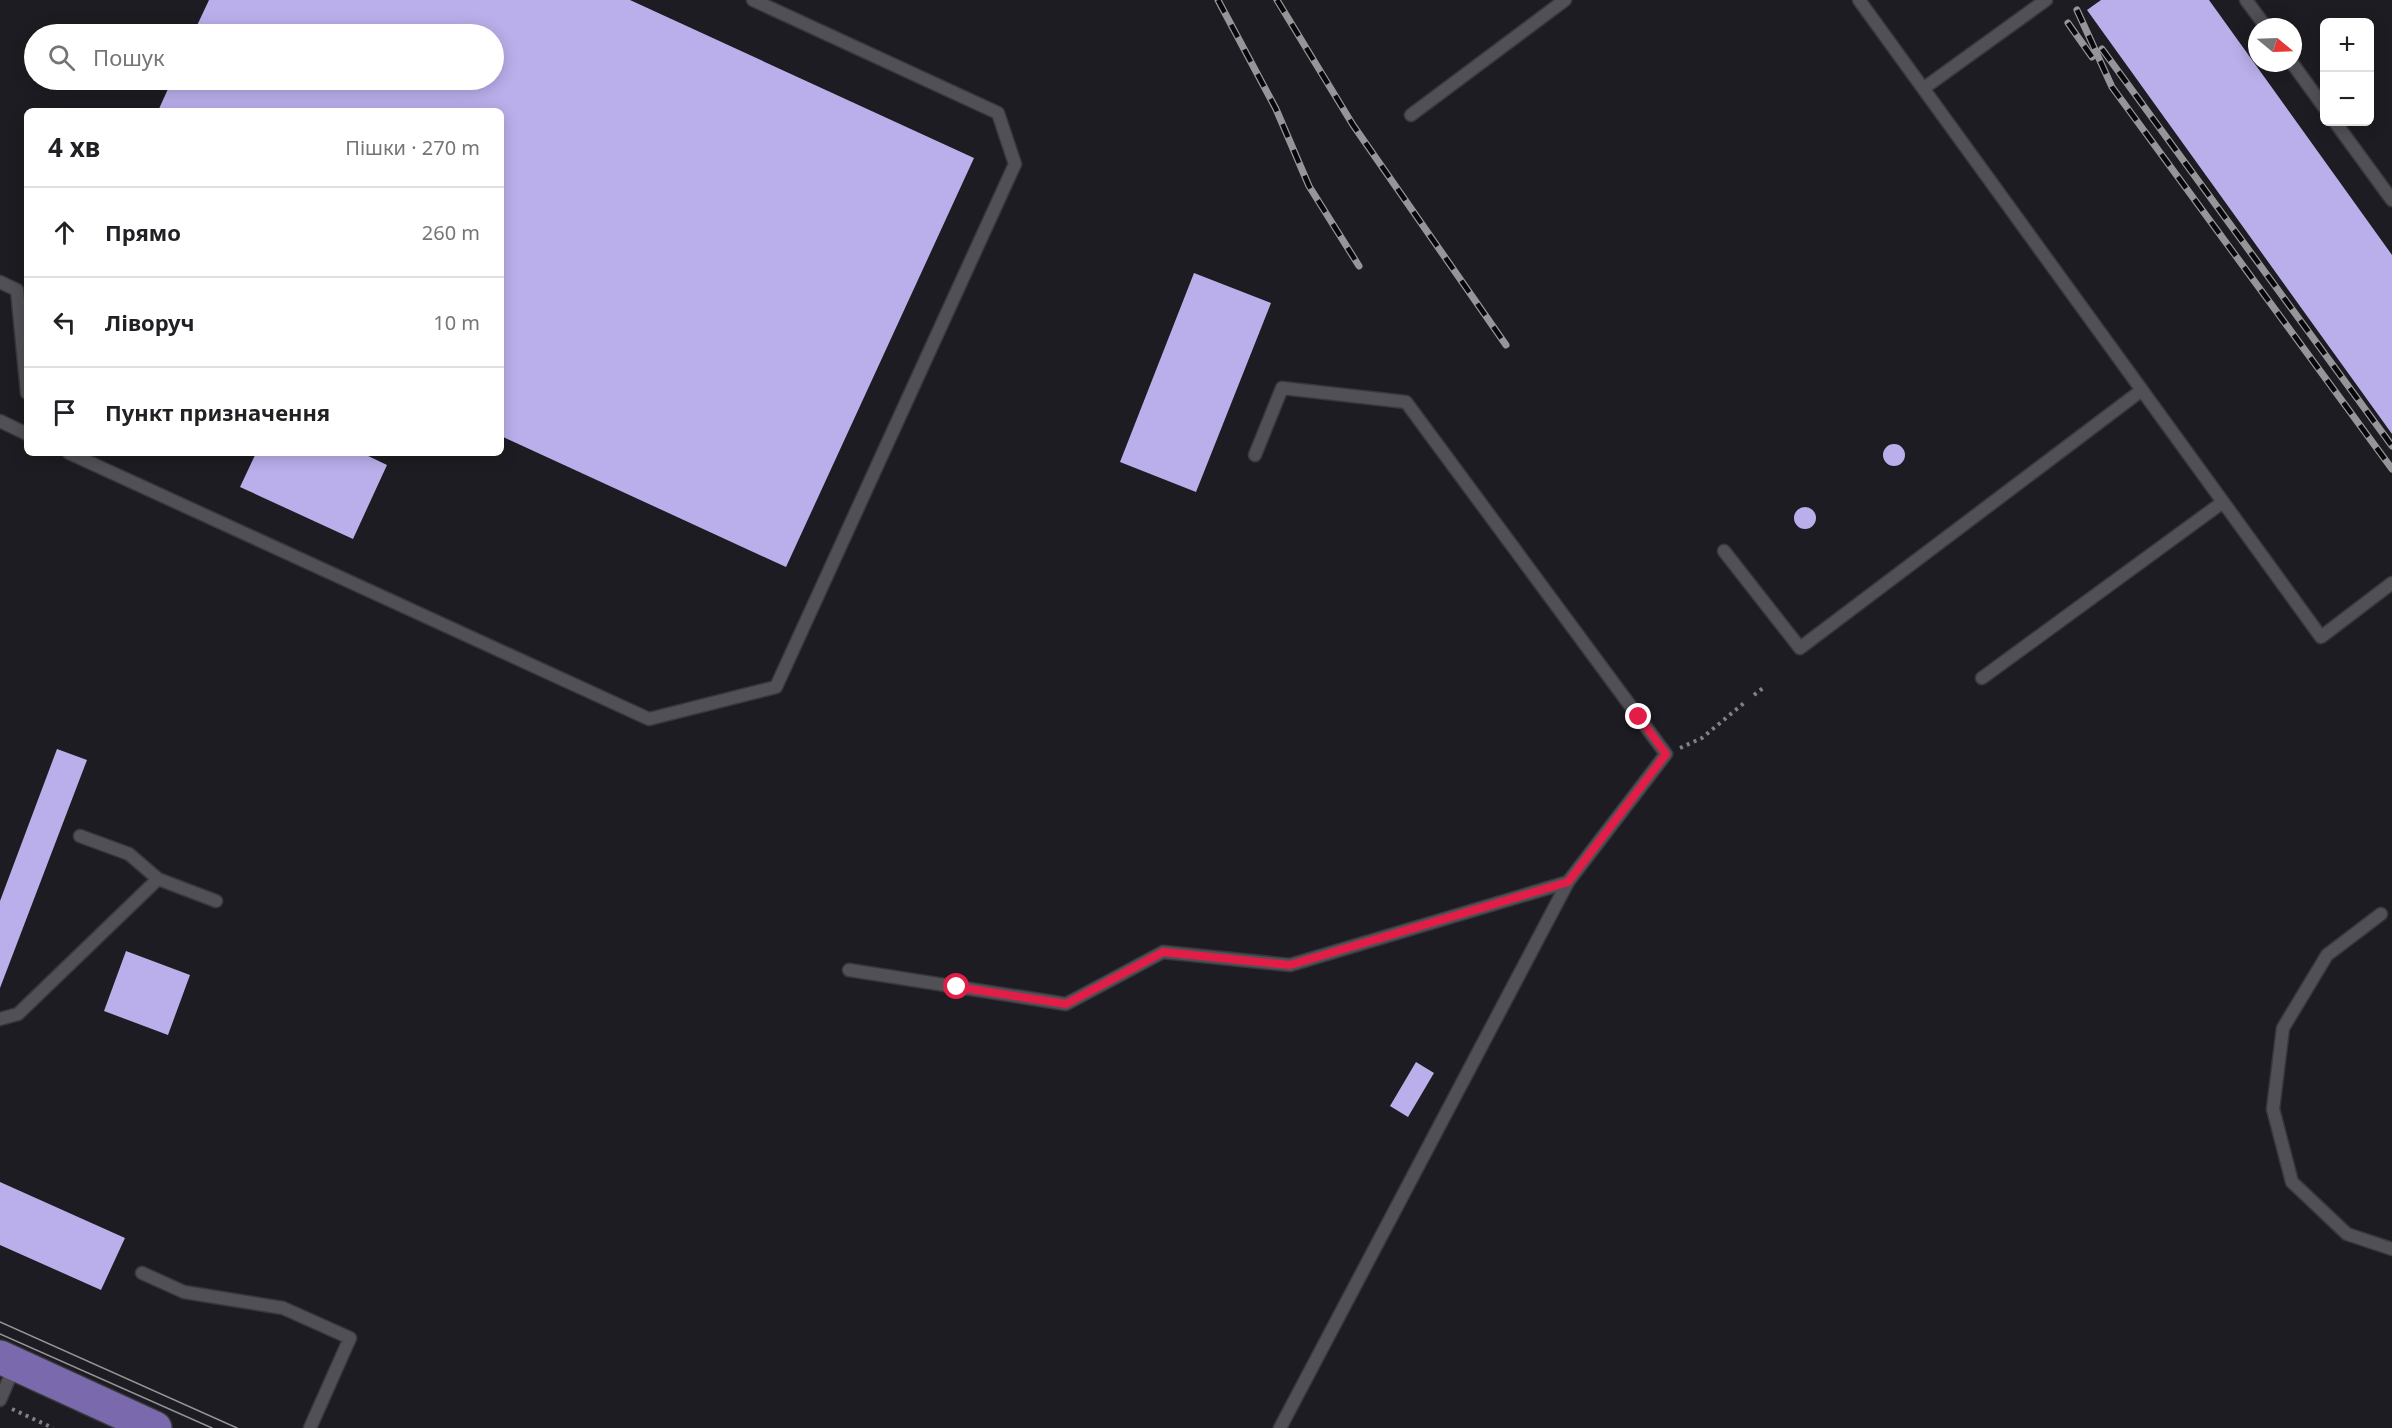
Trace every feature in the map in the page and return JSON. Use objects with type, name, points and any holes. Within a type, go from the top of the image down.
[{"type":"main road","points":[[8,1360],[156,1428]]},
{"type":"lane","points":[[76,456],[650,719],[776,687],[1015,164],[998,112],[753,0]]},
{"type":"lane","points":[[1411,115],[1565,0]]},
{"type":"lane","points":[[1859,0],[2320,637],[2392,583]]},
{"type":"lane","points":[[1924,88],[2046,0]]},
{"type":"lane","points":[[2246,0],[2259,18]]},
{"type":"lane","points":[[2299,72],[2320,100]]},
{"type":"lane","points":[[2338,126],[2392,200]]},
{"type":"lane","points":[[0,282],[17,290],[24,362]]},
{"type":"lane","points":[[1255,455],[1282,388],[1406,402],[1666,754],[1568,882],[1280,1428]]},
{"type":"lane","points":[[1724,551],[1800,648],[2142,390]]},
{"type":"lane","points":[[0,421],[24,433]]},
{"type":"lane","points":[[1982,678],[2223,502]]},
{"type":"lane","points":[[80,836],[129,854],[158,879],[216,901]]},
{"type":"lane","points":[[0,1019],[18,1014],[158,879]]},
{"type":"lane","points":[[849,970],[1066,1004],[1163,952],[1290,965],[1568,882]]},
{"type":"lane","points":[[2381,914],[2327,955],[2283,1028],[2273,1108],[2292,1182],[2347,1234],[2392,1249]]},
{"type":"lane","points":[[142,1273],[184,1292],[283,1308],[350,1338],[310,1428]]},
{"type":"lane","points":[[0,1400],[8,1360]]},
{"type":"path","points":[[1754,695],[1763,688]]},
{"type":"path","points":[[1666,754],[1702,738],[1744,703]]},
{"type":"path","points":[[11,1409],[53,1428]]},
{"type":"building","points":[[209,0],[630,0],[974,158],[786,567],[504,437],[504,108],[159,108],[167,90],[504,90],[504,24],[198,24]]},
{"type":"building","points":[[2101,0],[2209,0],[2248,54],[2248,72],[2261,72],[2392,255],[2392,434],[2087,10]]},
{"type":"building","points":[[1194,273],[1271,303],[1196,492],[1120,462]]},
{"type":"building","points":[[1894,444],[1902,447],[1905,455],[1902,463],[1894,466],[1886,463],[1883,455],[1886,447]]},
{"type":"building","points":[[255,456],[368,456],[387,465],[353,539],[240,487]]},
{"type":"building","points":[[1805,507],[1813,510],[1816,518],[1813,526],[1805,529],[1797,526],[1794,518],[1797,510]]},
{"type":"building","points":[[57,749],[87,760],[0,988],[0,901]]},
{"type":"building","points":[[126,951],[190,975],[168,1035],[104,1011]]},
{"type":"building","points":[[1416,1062],[1434,1073],[1408,1117],[1390,1106]]},
{"type":"building","points":[[0,1182],[125,1238],[101,1290],[0,1245]]},
{"type":"tram line","points":[[0,1322],[237,1428]]},
{"type":"tram line","points":[[0,1334],[212,1428]]},
{"type":"railway","points":[[1218,0],[1276,109],[1309,186],[1359,266]]},
{"type":"railway","points":[[1277,0],[1353,125],[1506,345]]},
{"type":"railway","points":[[2077,10],[2112,87],[2392,469]]},
{"type":"railway","points":[[2068,23],[2092,57]]},
{"type":"railway","points":[[2102,49],[2392,446]]},
{"type":"route","points":[[957,987],[1066,1004],[1163,952],[1290,965],[1568,882],[1666,754],[1639,717]]}]
